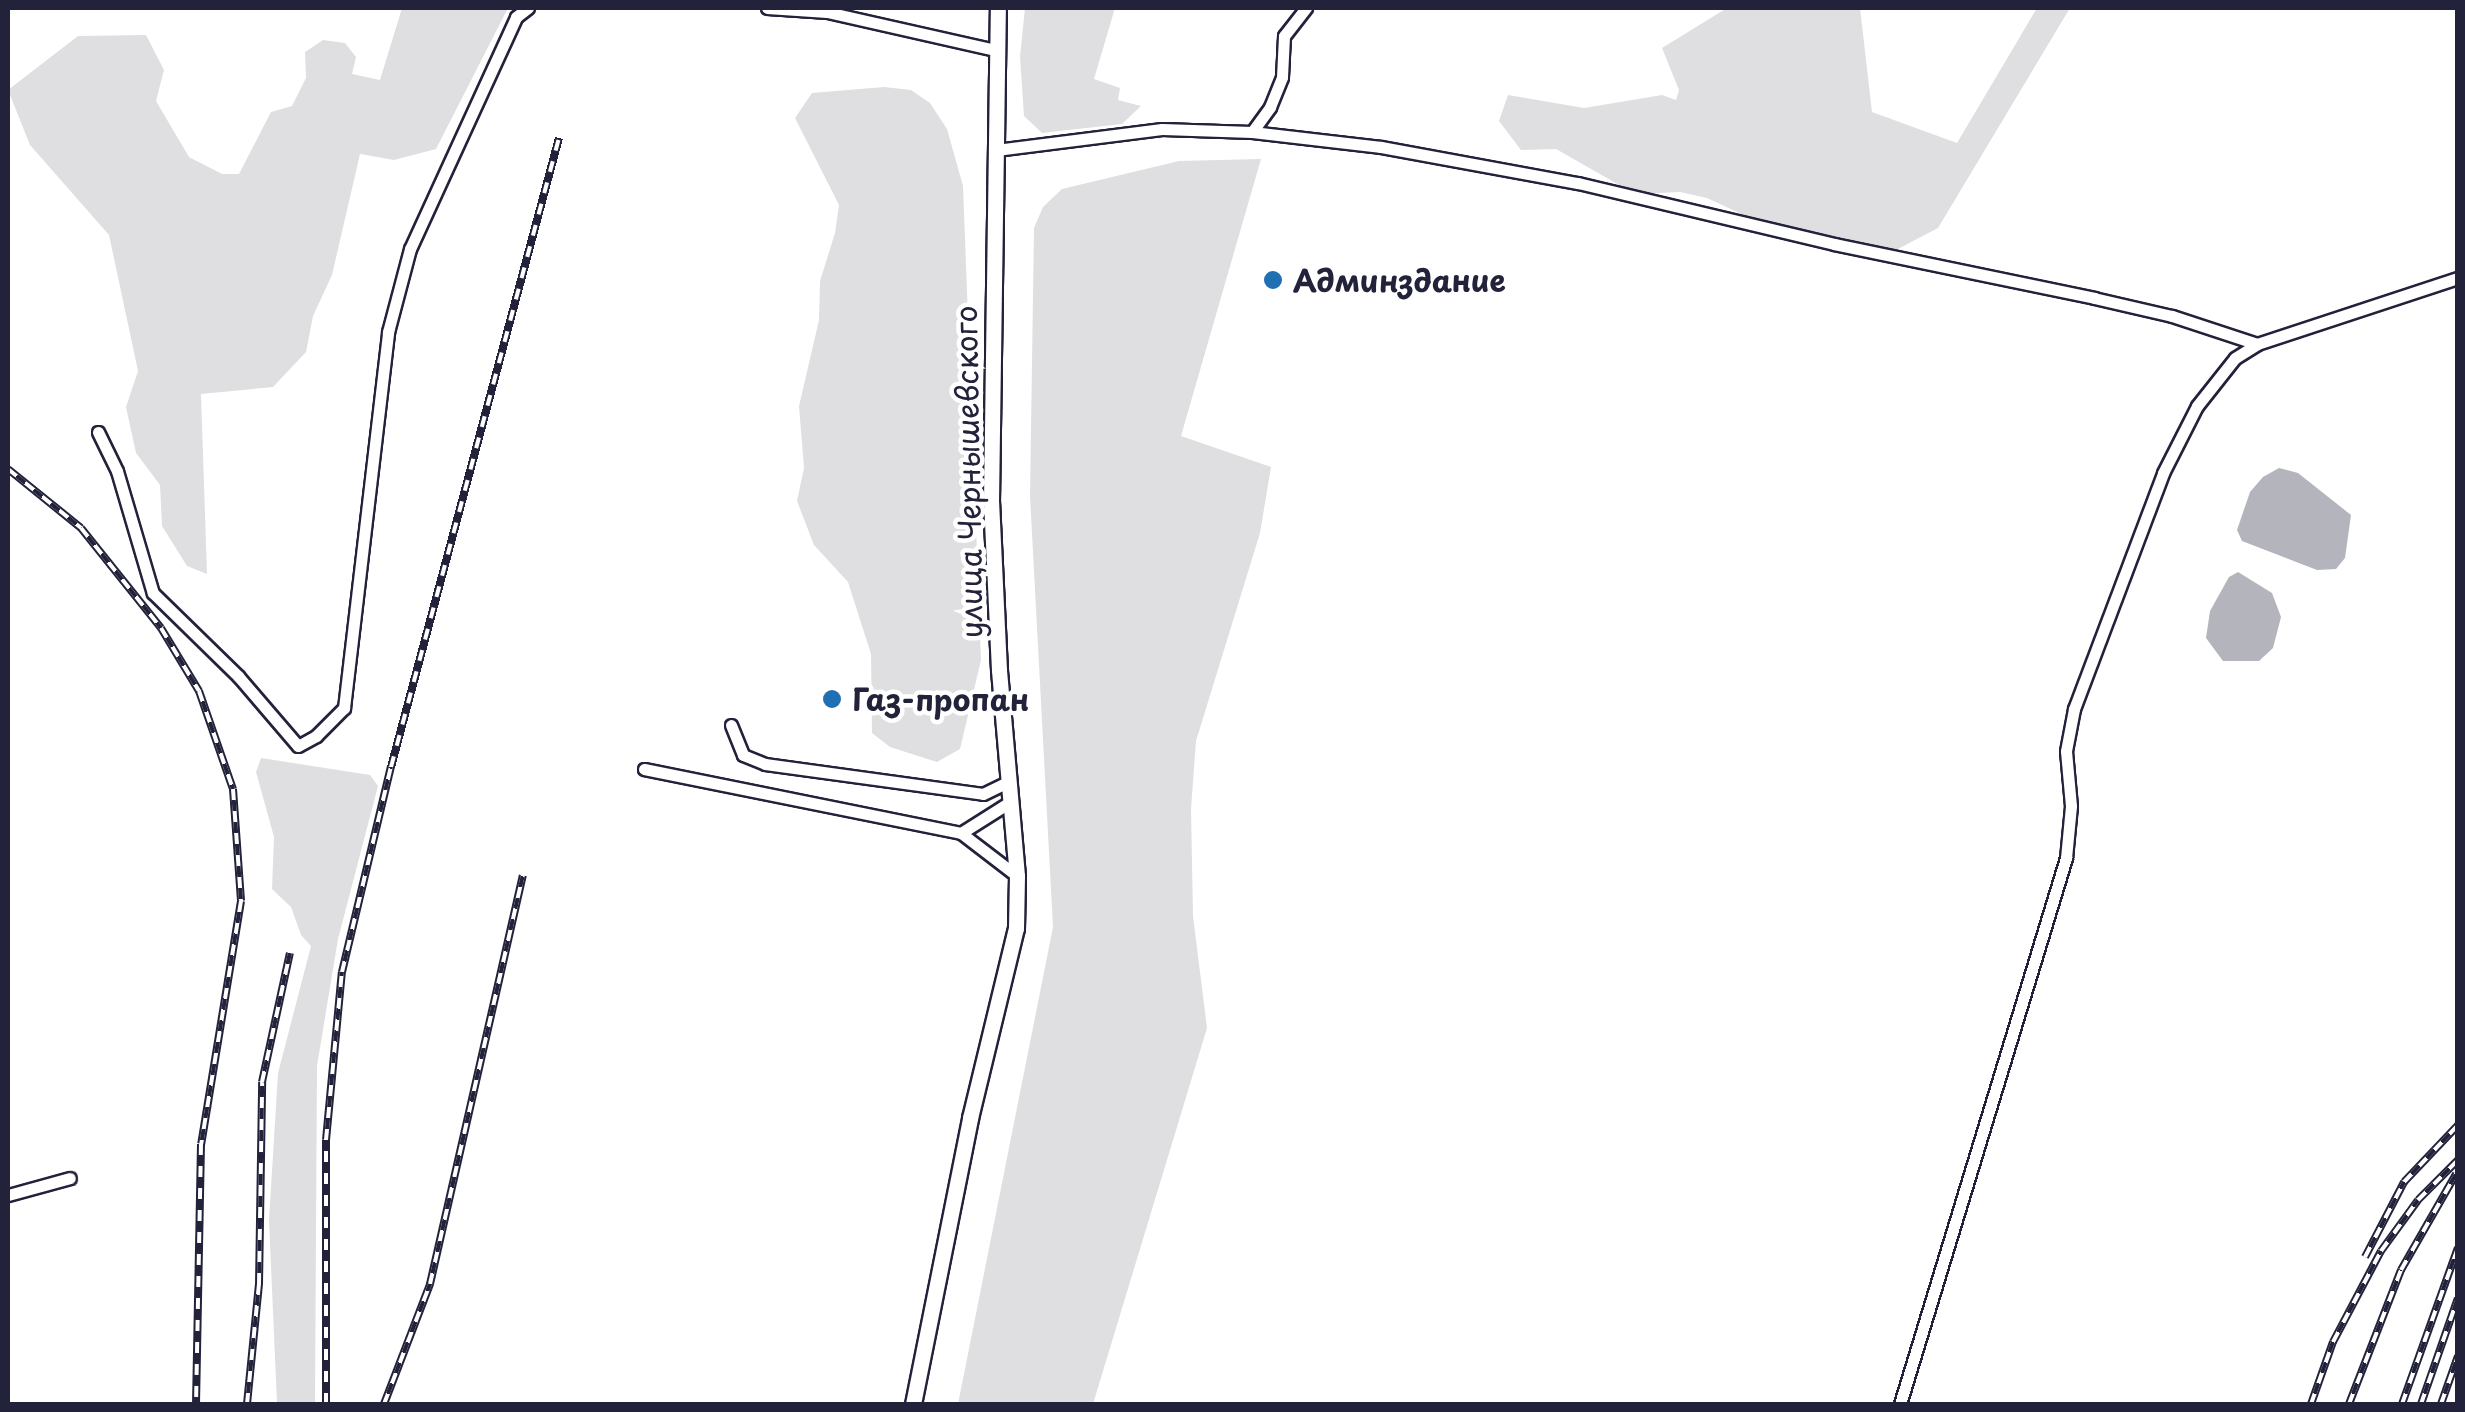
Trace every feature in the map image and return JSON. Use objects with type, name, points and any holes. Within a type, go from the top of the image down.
[{"type":"main road","name":"улица Чернышевского","points":[[913,1404],[970,1118],[1016,928],[1017,876],[992,518],[998,8]]},
{"type":"street","points":[[98,432],[117,471],[153,594],[238,676],[298,746],[316,736],[344,708],[388,332],[410,249],[516,17],[528,8]]},
{"type":"street","points":[[767,8],[827,12],[996,50]]},
{"type":"street","points":[[1252,132],[1270,107],[1282,77],[1284,36],[1306,8]]},
{"type":"street","points":[[996,150],[1162,129],[1252,132],[1352,143],[1578,183],[1834,244],[2157,312],[2257,344]]},
{"type":"street","points":[[1900,1404],[2066,858],[2071,806],[2066,751],[2074,709],[2164,473],[2189,422],[2214,379],[2257,344],[2458,278]]},
{"type":"street","points":[[732,725],[742,755],[765,764],[982,794],[1008,782]]},
{"type":"street","points":[[644,769],[961,833],[1017,876]]},
{"type":"street","points":[[961,833],[1010,802]]},
{"type":"street","points":[[8,1195],[70,1178]]},
{"type":"shaded area","points":[[402,8],[508,8],[436,149],[394,160],[360,154],[332,275],[313,316],[306,352],[273,387],[201,394],[207,574],[187,566],[162,526],[160,485],[136,453],[126,407],[138,371],[109,235],[30,145],[8,90],[78,36],[146,35],[164,70],[156,101],[189,157],[222,174],[239,174],[271,112],[292,106],[306,78],[305,52],[323,40],[345,43],[356,57],[352,74],[380,80]]},
{"type":"shaded area","points":[[1025,8],[1115,8],[1094,79],[1120,88],[1118,100],[1141,106],[1122,124],[1042,133],[1024,116],[1020,57]]},
{"type":"shaded area","points":[[1727,8],[1860,8],[1872,112],[1957,143],[2037,8],[2070,8],[1938,228],[1894,251],[1765,225],[1707,198],[1680,192],[1635,194],[1556,149],[1521,150],[1499,121],[1508,95],[1584,108],[1662,95],[1676,100],[1679,90],[1662,48]]},
{"type":"shaded area","points":[[884,87],[911,90],[930,103],[947,129],[963,186],[981,660],[960,749],[937,762],[890,747],[872,733],[871,654],[848,582],[814,545],[797,501],[804,468],[799,406],[819,320],[820,281],[839,205],[795,118],[812,93]]},
{"type":"shaded area","points":[[1261,159],[1181,436],[1271,467],[1260,533],[1196,741],[1191,809],[1193,916],[1207,1028],[1093,1404],[958,1404],[1053,927],[1030,496],[1034,228],[1043,207],[1062,189],[1179,161]]},
{"type":"shaded area","points":[[2279,468],[2298,473],[2351,515],[2345,558],[2336,569],[2317,570],[2242,541],[2237,530],[2250,492],[2263,477]]},
{"type":"shaded area","points":[[2238,572],[2272,593],[2281,617],[2273,648],[2259,661],[2223,661],[2206,638],[2210,611],[2229,577]]},
{"type":"shaded area","points":[[261,758],[370,775],[378,786],[338,939],[317,1066],[315,1404],[277,1404],[269,1220],[278,1073],[311,946],[301,935],[291,907],[272,889],[274,837],[256,772]]},
{"type":"railway","points":[[326,1404],[326,1140],[342,972],[391,767],[559,138]]},
{"type":"railway","points":[[8,469],[81,528],[161,628],[199,691],[233,789],[241,901],[201,1144],[196,1404]]},
{"type":"railway","points":[[384,1404],[430,1284],[523,875]]},
{"type":"railway","points":[[247,1404],[259,1284],[262,1082],[290,953]]},
{"type":"railway","points":[[2365,1257],[2404,1182],[2458,1125]]},
{"type":"railway","points":[[2311,1404],[2333,1342],[2381,1251],[2418,1200],[2458,1160]]},
{"type":"railway","points":[[2349,1404],[2401,1270],[2456,1174]]},
{"type":"railway","points":[[2402,1404],[2458,1248]]},
{"type":"railway","points":[[2421,1404],[2458,1298]]},
{"type":"railway","points":[[2441,1404],[2458,1356]]},
{"type":"place","name":"Админздание","points":[[1273,280]]},
{"type":"place","name":"Газ-пропан","points":[[832,699]]}]
